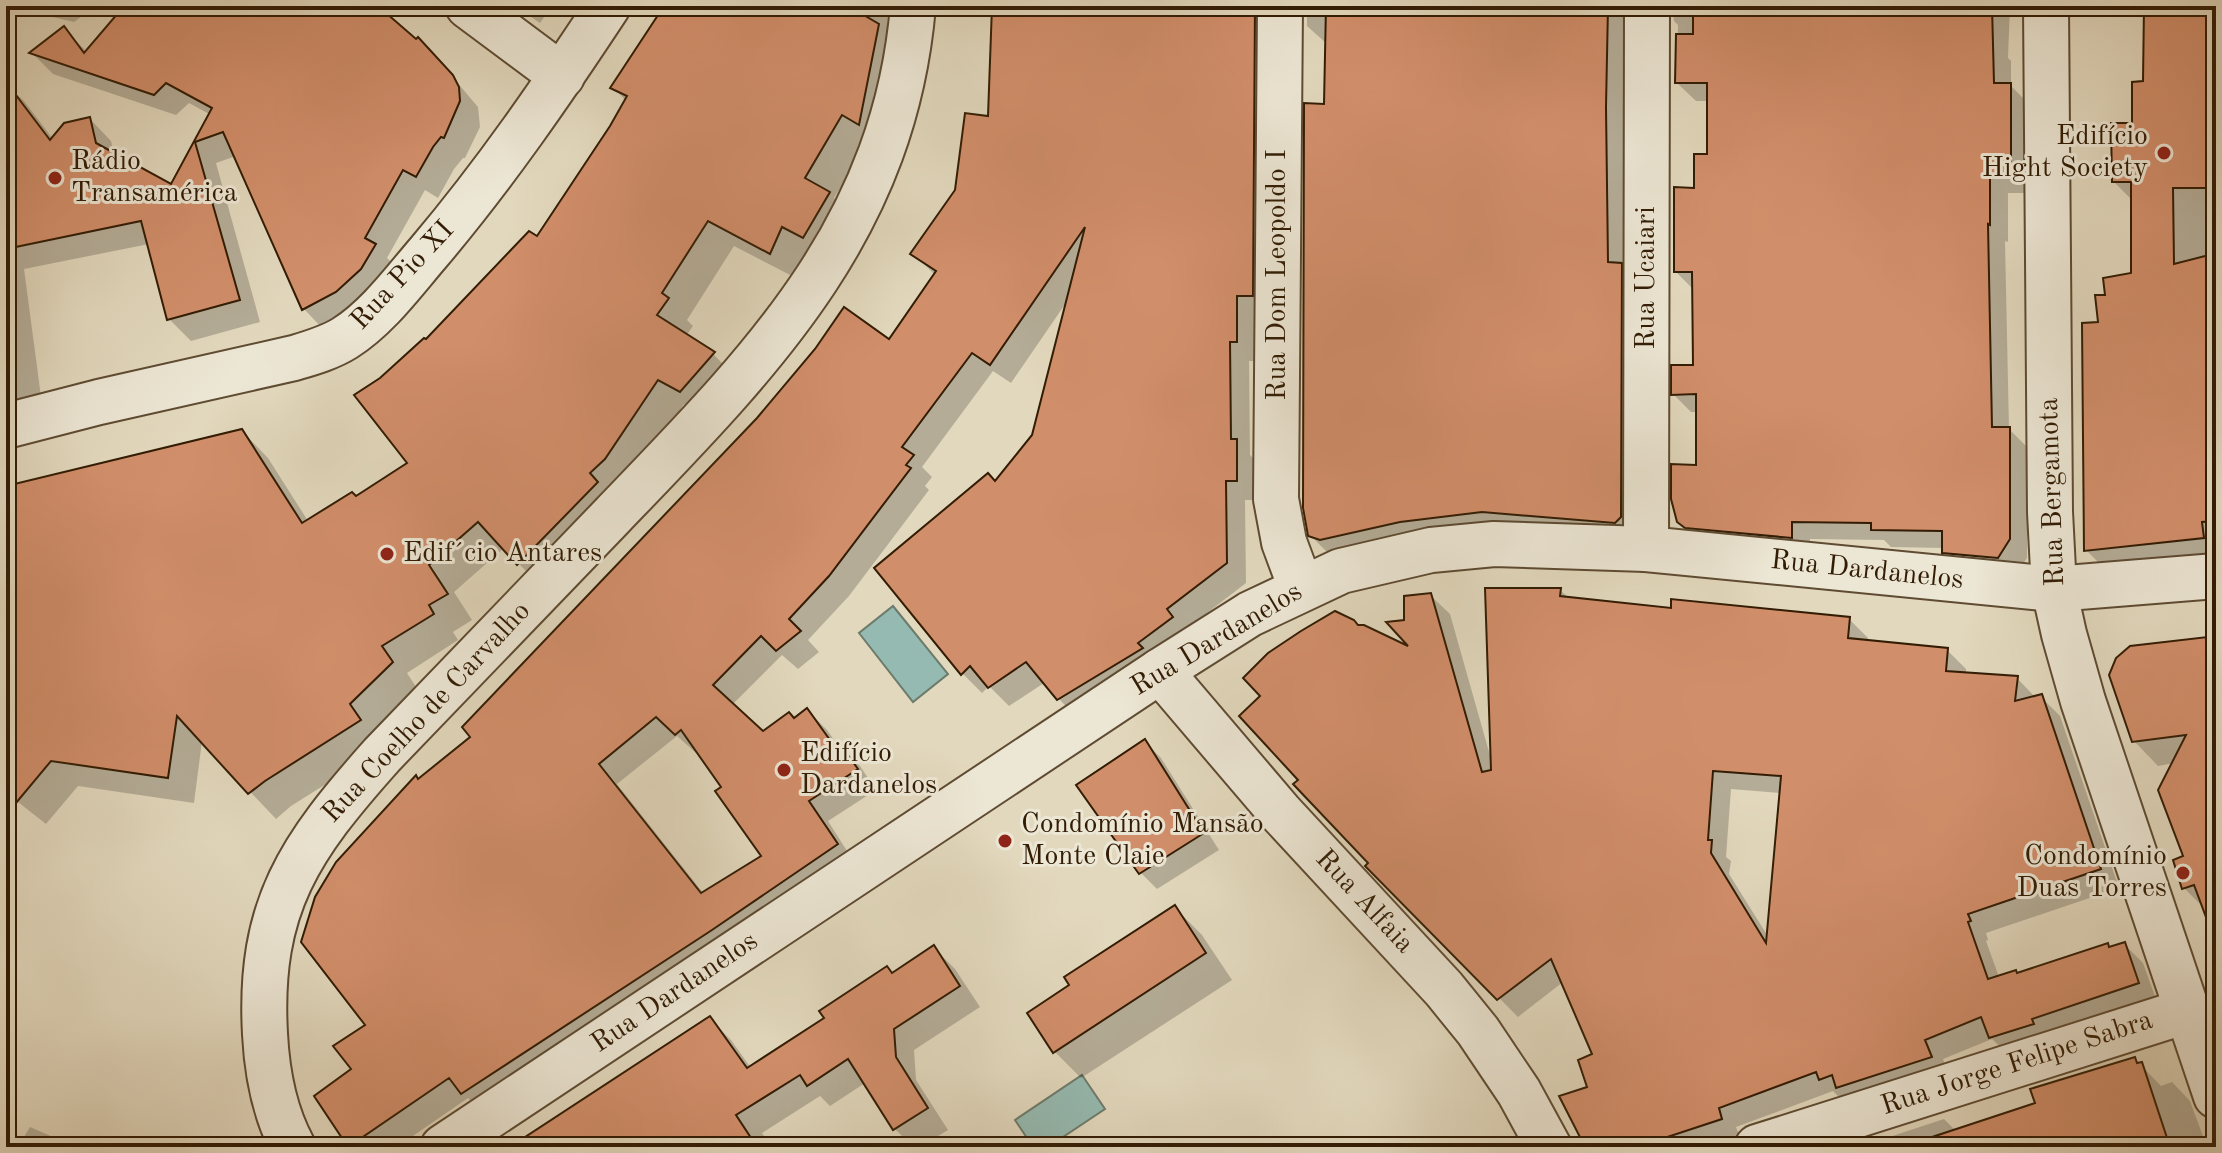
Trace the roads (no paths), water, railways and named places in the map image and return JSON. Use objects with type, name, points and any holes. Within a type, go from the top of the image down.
[{"type":"street","points":[[468,6],[562,76]]},
{"type":"street","name":"Rua Pio XI","points":[[6,426],[294,358],[320,351],[344,339],[365,323],[485,184],[608,6]]},
{"type":"street","name":"Rua Coelho de Carvalho","points":[[293,1147],[271,1090],[266,1057],[263,985],[277,911],[302,857],[342,800],[382,755],[748,372],[802,302],[846,232],[881,154],[899,94],[913,6]]},
{"type":"street","name":"Rua Dom Leopoldo I","points":[[1280,6],[1276,499],[1279,524],[1301,588]]},
{"type":"street","name":"Rua Ucaiari","points":[[1646,549],[1647,6]]},
{"type":"street","name":"Rua Bergamota","points":[[2046,6],[2050,512],[2054,589],[2083,701],[2216,1096]]},
{"type":"street","name":"Rua Dardanelos","points":[[443,1147],[1160,671],[1250,614],[1341,571],[1431,550],[1494,544],[1646,549],[2054,589],[2216,576]]},
{"type":"street","name":"Rua Alfaia","points":[[1160,671],[1281,813],[1444,989],[1478,1031],[1519,1092],[1549,1147]]},
{"type":"street","name":"Rua Jorge Felipe Sabra","points":[[1757,1147],[2186,1011]]},
{"type":"water","points":[[893,606],[948,674],[913,702],[859,633]]},
{"type":"water","points":[[1082,1075],[1105,1109],[1048,1147],[1033,1147],[1015,1120]]},
{"type":"place","name":"Edifício Hight Society","points":[[2164,153]]},
{"type":"place","name":"Rádio Transamérica","points":[[55,178]]},
{"type":"place","name":"Edif´cio Antares","points":[[387,554]]},
{"type":"place","name":"Edifício Dardanelos","points":[[784,770]]},
{"type":"place","name":"Condomínio Mansão Monte Claie","points":[[1005,841]]},
{"type":"place","name":"Condomínio Duas Torres","points":[[2183,873]]}]
